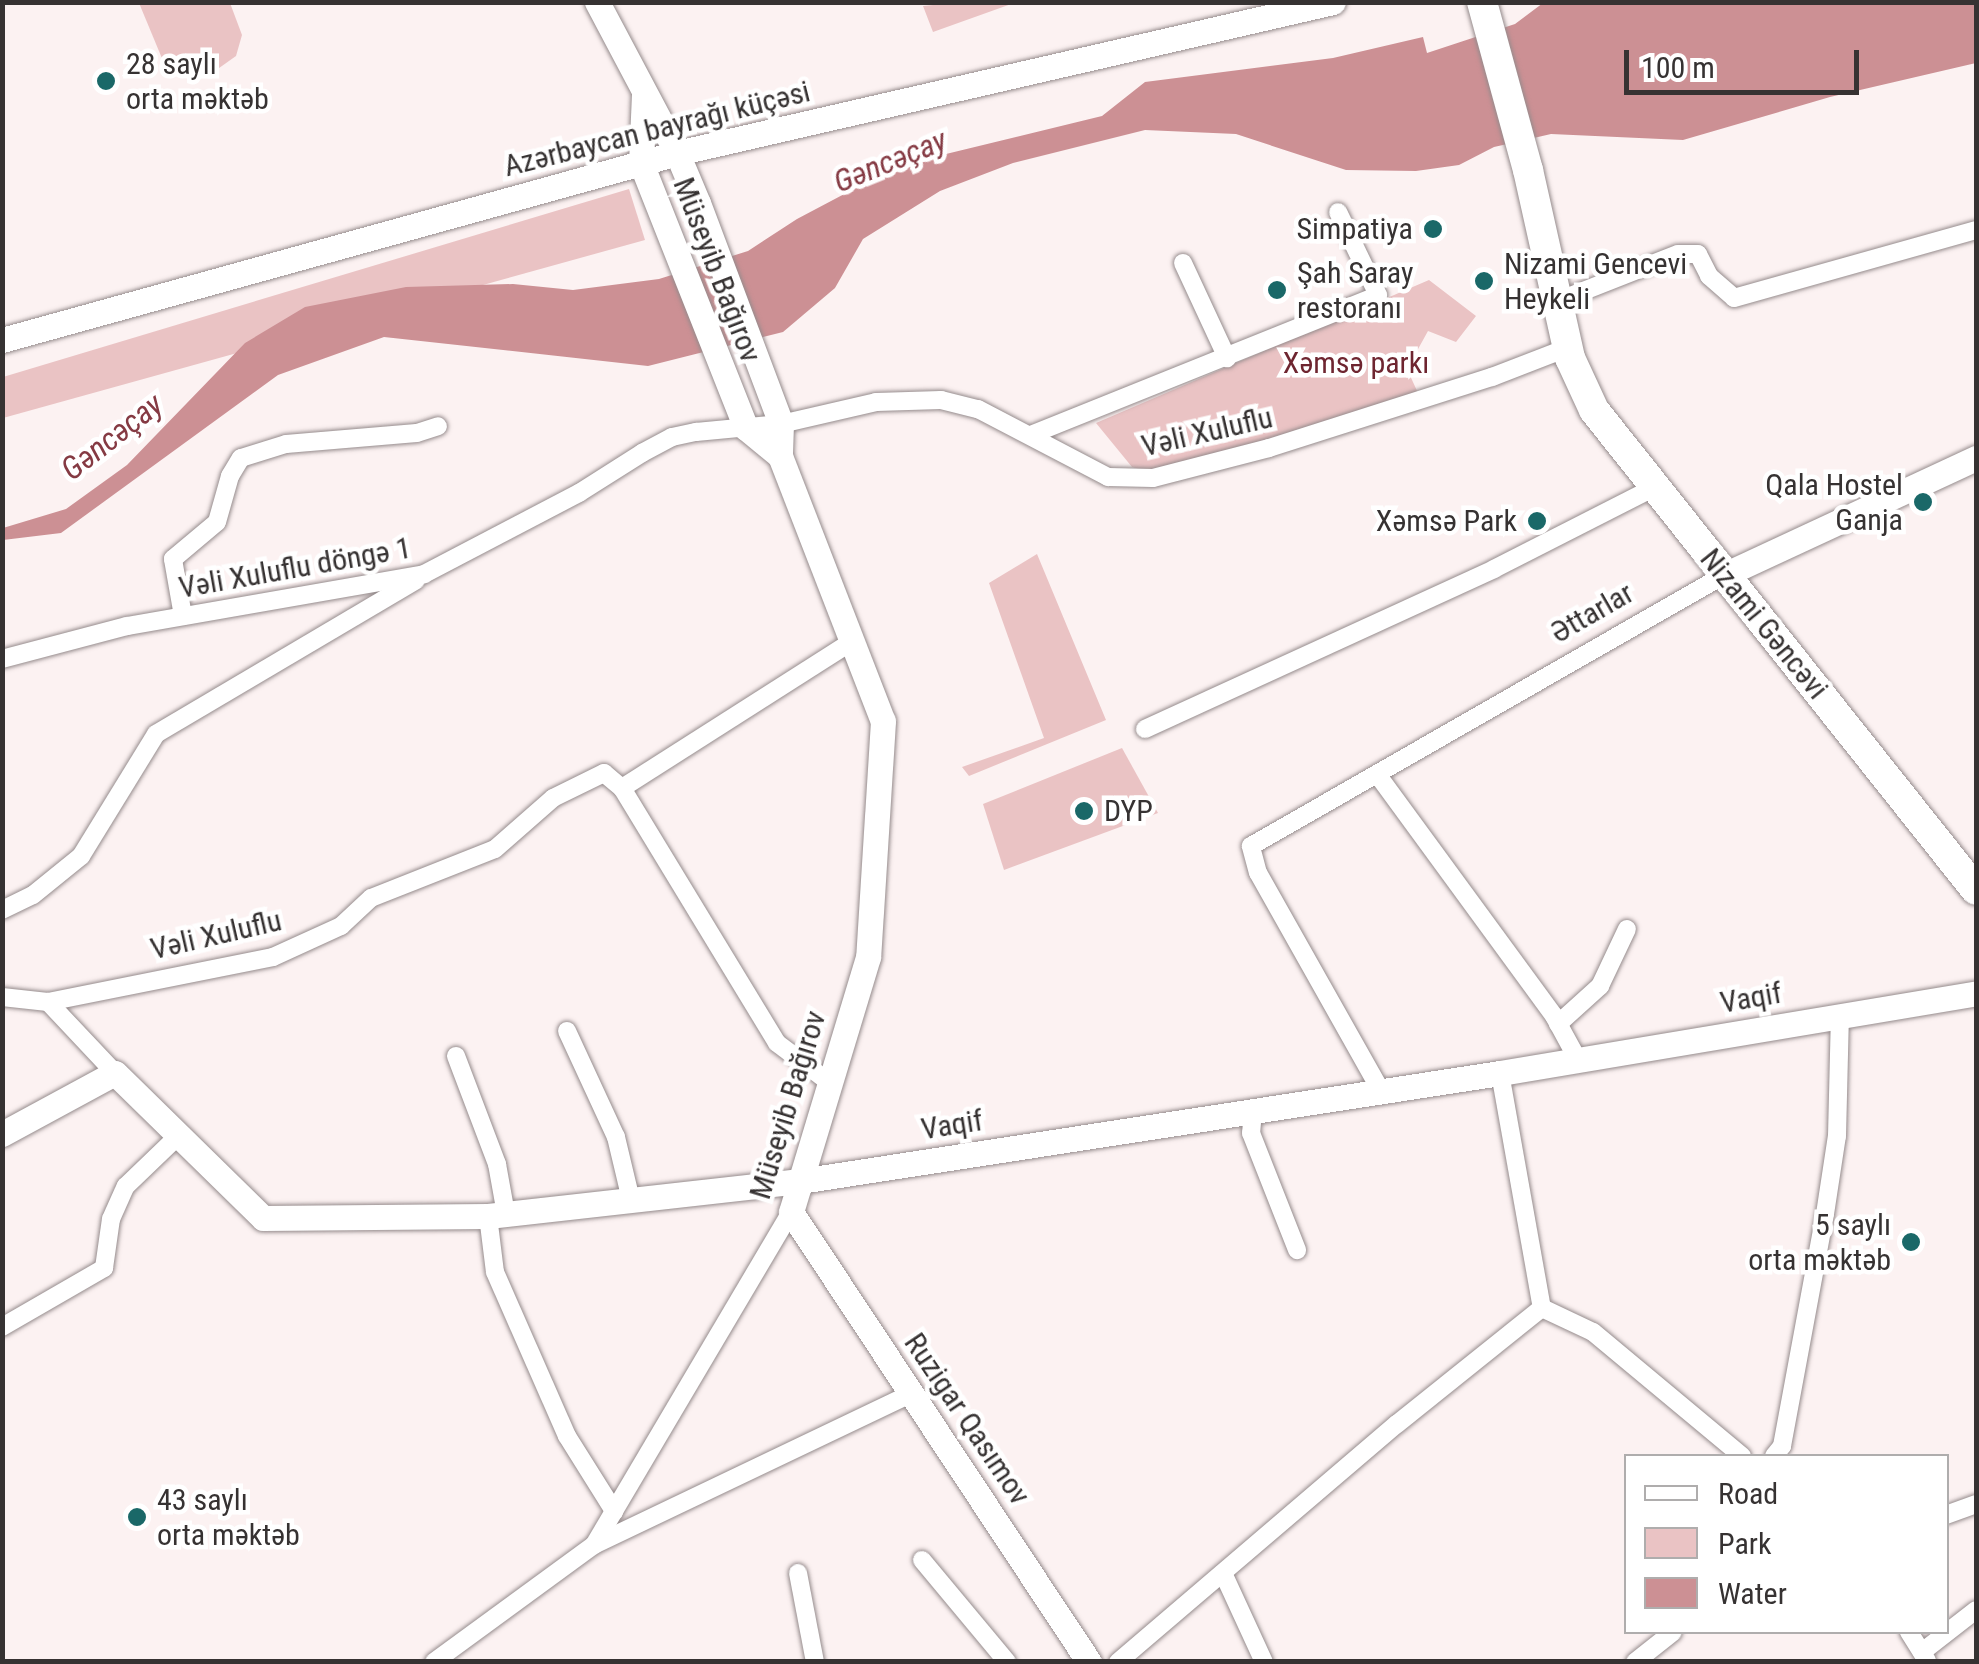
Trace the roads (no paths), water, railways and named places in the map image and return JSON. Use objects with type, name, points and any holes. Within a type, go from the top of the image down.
[{"type":"main road","points":[[1484,9],[1557,295]]},
{"type":"main road","name":"Nizami Gəncəvi","points":[[1557,295],[1567,348],[1594,410],[1976,890]]},
{"type":"street","name":"Müseyib Bağırov","points":[[597,2],[677,153],[698,203],[781,424],[780,456]]},
{"type":"street","name":"Azərbaycan bayrağı küçəsi","points":[[2,340],[677,153],[1333,2]]},
{"type":"street","name":"Müseyib Bağırov","points":[[435,1661],[594,1545],[791,1212],[868,957],[883,721],[780,456],[741,417],[660,214],[641,163],[644,89]]},
{"type":"street","points":[[1033,434],[1378,296],[1338,212]]},
{"type":"street","points":[[1557,295],[1678,254],[1698,254],[1709,276],[1734,298],[1976,230]]},
{"type":"street","points":[[1183,263],[1228,358]]},
{"type":"street","name":"Vəli Xuluflu","points":[[741,417],[781,424],[876,402],[941,400],[978,409],[1033,434],[1068,458],[1108,477],[1153,478],[1287,442],[1492,377],[1567,348]]},
{"type":"street","name":"Vəli Xuluflu döngə 1","points":[[2,659],[183,616],[424,574],[579,493],[672,437],[741,417]]},
{"type":"street","points":[[183,616],[173,559],[217,522],[230,476],[241,458],[286,444],[416,433],[438,426]]},
{"type":"street","name":"Əttarlar","points":[[1381,1091],[1258,874],[1251,846],[1724,575],[1976,458]]},
{"type":"street","points":[[1145,730],[1476,577],[1655,487]]},
{"type":"street","points":[[2,910],[34,895],[81,856],[156,734],[334,632],[424,574]]},
{"type":"street","points":[[830,1083],[776,1043],[622,788],[854,641]]},
{"type":"street","name":"Vəli Xuluflu","points":[[48,1002],[273,957],[341,926],[371,898],[494,849],[553,798],[604,774],[622,788]]},
{"type":"street","points":[[1377,774],[1558,1024],[1578,1060]]},
{"type":"street","points":[[1558,1024],[1600,986],[1626,929]]},
{"type":"street","name":"Vaqif","points":[[115,1072],[263,1218],[497,1215],[800,1181],[1500,1073],[1976,993]]},
{"type":"street","points":[[2,997],[48,1002],[115,1072],[2,1134]]},
{"type":"street","points":[[1776,1454],[1782,1446],[1837,1136],[1840,1016]]},
{"type":"street","points":[[567,1031],[616,1137],[631,1200]]},
{"type":"street","points":[[456,1056],[498,1164],[494,1272],[567,1436],[614,1511]]},
{"type":"street","points":[[1500,1073],[1542,1308]]},
{"type":"street","points":[[1252,1111],[1251,1133],[1298,1250]]},
{"type":"street","points":[[2,1326],[104,1268],[111,1219],[126,1186],[179,1135]]},
{"type":"street","name":"Ruzigar Qasımov","points":[[791,1212],[1089,1662]]},
{"type":"street","points":[[1542,1308],[1593,1332],[1740,1454]]},
{"type":"street","points":[[1118,1662],[1542,1308]]},
{"type":"street","points":[[594,1545],[912,1393]]},
{"type":"street","points":[[1949,1514],[1976,1504]]},
{"type":"street","points":[[922,1560],[1007,1662]]},
{"type":"street","points":[[798,1573],[815,1662]]},
{"type":"street","points":[[1223,1573],[1264,1662]]},
{"type":"street","points":[[1910,1634],[1925,1657],[1976,1610]]},
{"type":"street","points":[[1636,1662],[1671,1634]]},
{"type":"water","points":[[1543,3],[1976,3],[1976,63],[1830,97],[1683,140],[1551,134],[1494,147],[1459,165],[1416,171],[1346,170],[1236,134],[1145,130],[1013,163],[940,191],[863,239],[835,288],[783,332],[648,366],[384,337],[278,375],[61,533],[3,540],[3,528],[66,509],[127,465],[245,343],[305,307],[406,287],[513,284],[573,290],[659,279],[748,251],[797,219],[867,182],[946,154],[1102,116],[1145,82],[1333,58],[1423,37],[1427,53],[1515,24]]},
{"type":"place","name":"28 saylı orta məktəb","points":[[106,81]]},
{"type":"place","name":"Simpatiya","points":[[1433,229]]},
{"type":"place","name":"Nizami Gencevi Heykeli","points":[[1484,281]]},
{"type":"place","name":"Şah Saray restoranı","points":[[1277,290]]},
{"type":"place","name":"Qala Hostel Ganja","points":[[1923,502]]},
{"type":"place","name":"Xəmsə Park","points":[[1537,521]]},
{"type":"place","name":"DYP","points":[[1084,811]]},
{"type":"place","name":"5 saylı orta məktəb","points":[[1911,1242]]},
{"type":"place","name":"43 saylı orta məktəb","points":[[137,1517]]},
{"type":"water label","name":"Gəncəçay","points":[[890,161]]},
{"type":"water label","name":"Gəncəçay","points":[[112,437]]},
{"type":"park label","name":"Xəmsə parkı","points":[[1356,363]]}]
